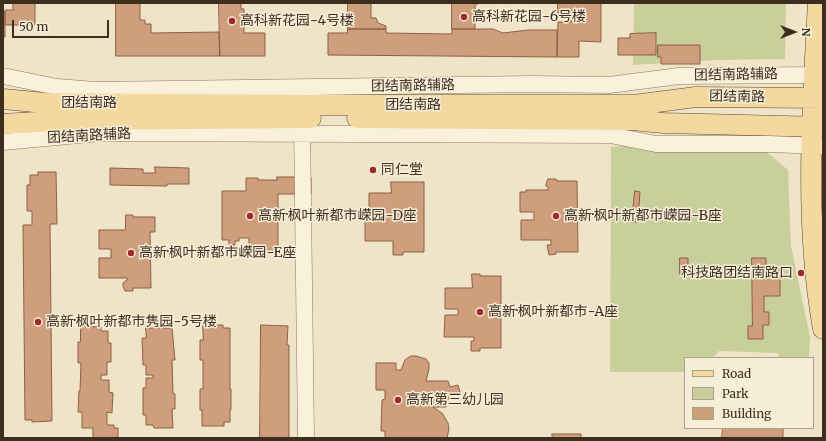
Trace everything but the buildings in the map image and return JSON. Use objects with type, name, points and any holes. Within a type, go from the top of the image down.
[{"type":"main road","points":[[818,3],[817,136],[811,177],[814,272],[823,329]]},
{"type":"main road","name":"团结南路","points":[[3,99],[76,103],[634,104],[696,97],[818,98]]},
{"type":"main road","name":"团结南路","points":[[3,124],[68,120],[302,126],[632,120],[817,136]]},
{"type":"street","name":"团结南路辅路","points":[[3,76],[57,87],[96,90],[532,84],[609,85],[679,76],[818,75]]},
{"type":"street","name":"团结南路辅路","points":[[3,142],[100,134],[302,126]]},
{"type":"street","points":[[302,126],[306,438]]},
{"type":"green space","points":[[634,3],[786,3],[785,59],[715,60],[633,65]]},
{"type":"green space","points":[[625,146],[654,152],[767,152],[788,170],[791,246],[810,337],[809,357],[779,357],[778,353],[719,351],[713,357],[684,357],[684,372],[610,372],[611,147]]},
{"type":"place","name":"高科新花园-6号楼","points":[[464,17]]},
{"type":"place","name":"高科新花园-4号楼","points":[[232,21]]},
{"type":"place","name":"同仁堂","points":[[373,170]]},
{"type":"place","name":"高新·枫叶新都市嵘园-D座","points":[[250,216]]},
{"type":"place","name":"高新·枫叶新都市嵘园-B座","points":[[556,216]]},
{"type":"place","name":"高新·枫叶新都市嵘园-E座","points":[[131,253]]},
{"type":"place","name":"科技路团结南路口","points":[[801,273]]},
{"type":"place","name":"高新·枫叶新都市-A座","points":[[480,312]]},
{"type":"place","name":"高新·枫叶新都市隽园-5号楼","points":[[38,322]]},
{"type":"place","name":"高新第三幼儿园","points":[[398,400]]}]
